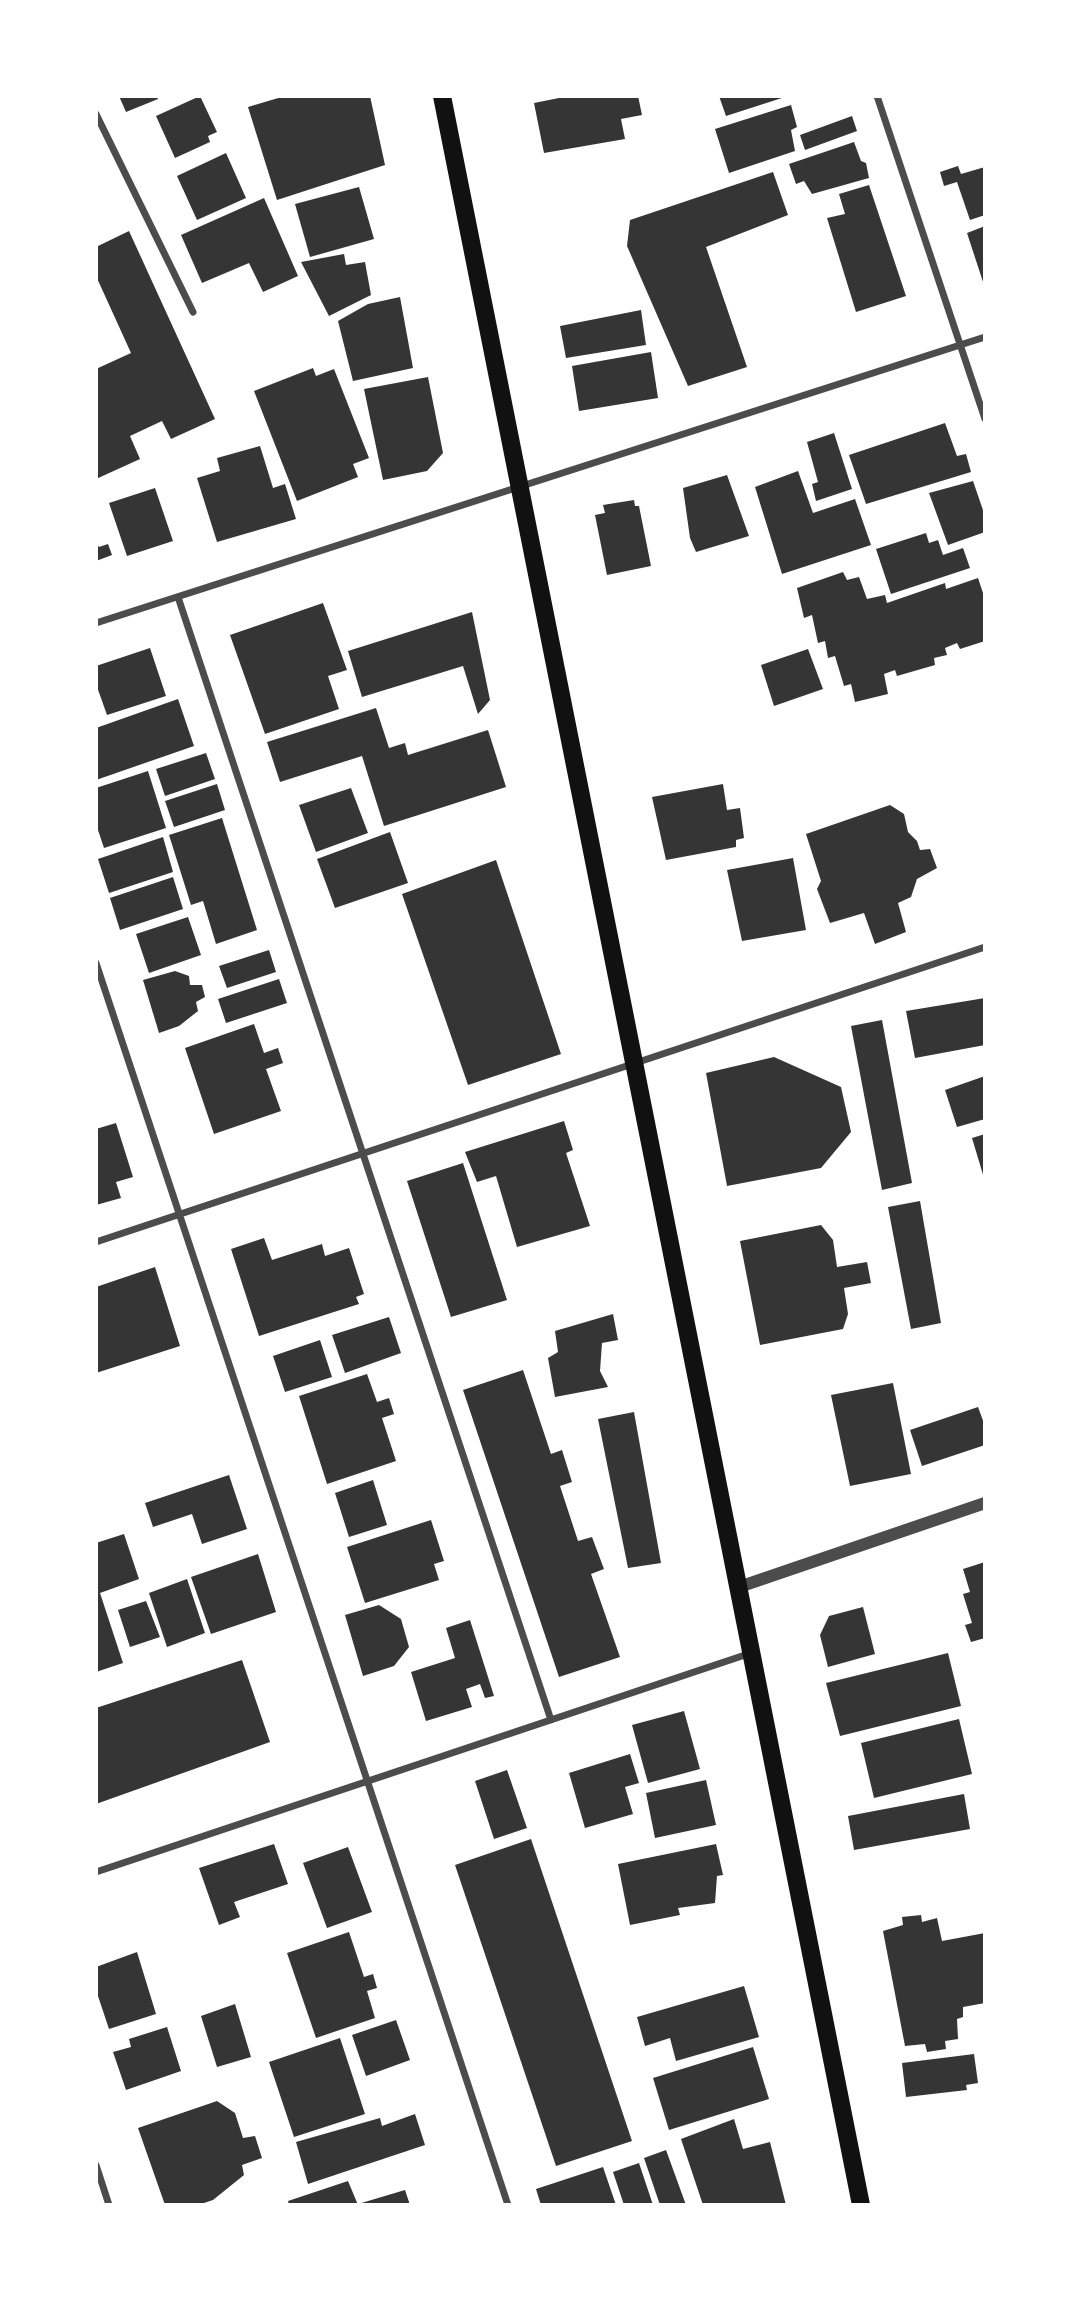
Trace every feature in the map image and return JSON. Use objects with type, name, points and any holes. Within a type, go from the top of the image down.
[{"type":"main road","points":[[442,96],[861,2205]]},
{"type":"street","points":[[877,96],[985,419]]},
{"type":"street","points":[[96,114],[193,312]]},
{"type":"street","points":[[96,623],[985,337]]},
{"type":"street","points":[[178,597],[551,1720]]},
{"type":"street","points":[[96,1242],[985,947]]},
{"type":"street","points":[[96,963],[100,988],[180,1214],[508,2205]]},
{"type":"street","points":[[739,1587],[985,1503]]},
{"type":"street","points":[[96,1872],[752,1653]]},
{"type":"street","points":[[96,2165],[109,2205]]},
{"type":"building","points":[[119,96],[157,96],[158,99],[126,112]]},
{"type":"building","points":[[200,96],[217,132],[208,136],[210,142],[175,158],[156,116]]},
{"type":"building","points":[[285,96],[370,96],[385,165],[277,200],[248,107]]},
{"type":"building","points":[[569,96],[638,96],[642,115],[621,119],[625,139],[544,153],[534,103]]},
{"type":"building","points":[[719,96],[785,96],[785,97],[726,116]]},
{"type":"building","points":[[791,105],[797,127],[791,130],[795,151],[729,173],[715,129]]},
{"type":"building","points":[[852,116],[857,131],[805,150],[800,135]]},
{"type":"building","points":[[854,142],[861,161],[866,163],[869,178],[812,194],[804,181],[796,184],[789,164]]},
{"type":"building","points":[[226,153],[246,198],[197,220],[177,176]]},
{"type":"building","points":[[958,166],[961,174],[985,167],[985,215],[970,220],[957,182],[944,186],[940,172]]},
{"type":"building","points":[[773,172],[788,215],[706,247],[747,367],[688,386],[627,246],[630,220]]},
{"type":"building","points":[[869,185],[906,296],[856,312],[827,218],[845,214],[839,194]]},
{"type":"building","points":[[359,187],[374,239],[310,257],[295,204]]},
{"type":"building","points":[[264,198],[298,276],[263,292],[249,263],[202,283],[181,235]]},
{"type":"building","points":[[985,226],[985,285],[984,285],[967,233]]},
{"type":"building","points":[[129,231],[215,419],[171,439],[162,421],[130,436],[140,459],[96,479],[96,369],[131,353],[96,276],[96,247]]},
{"type":"building","points":[[344,254],[346,265],[365,262],[371,295],[329,316],[301,262]]},
{"type":"building","points":[[400,297],[413,368],[353,381],[338,321],[368,304]]},
{"type":"building","points":[[641,310],[646,345],[566,358],[560,326]]},
{"type":"building","points":[[651,352],[658,398],[579,411],[572,366]]},
{"type":"building","points":[[313,368],[316,376],[334,369],[369,458],[353,464],[358,477],[297,501],[254,391]]},
{"type":"building","points":[[428,377],[443,453],[427,471],[383,480],[364,389]]},
{"type":"building","points":[[945,423],[957,456],[966,454],[971,472],[866,504],[849,455]]},
{"type":"building","points":[[834,433],[852,489],[816,501],[812,484],[818,482],[807,442]]},
{"type":"building","points":[[260,446],[273,488],[285,484],[296,519],[217,542],[197,478],[220,471],[217,458]]},
{"type":"building","points":[[798,471],[813,513],[855,499],[871,545],[782,574],[755,487]]},
{"type":"building","points":[[727,475],[749,536],[696,552],[690,538],[683,488]]},
{"type":"building","points":[[973,481],[985,516],[985,532],[948,545],[929,493]]},
{"type":"building","points":[[155,488],[173,541],[127,556],[109,503]]},
{"type":"building","points":[[634,500],[635,506],[639,506],[651,566],[607,575],[595,515],[605,513],[603,505]]},
{"type":"building","points":[[926,533],[929,543],[938,540],[943,555],[963,548],[970,568],[891,594],[876,549]]},
{"type":"building","points":[[96,542],[99,547],[108,544],[112,555],[96,561]]},
{"type":"building","points":[[843,572],[847,580],[859,577],[867,599],[885,595],[887,603],[945,583],[946,589],[978,578],[985,599],[985,641],[960,649],[957,643],[945,648],[947,655],[934,658],[935,665],[897,676],[895,670],[884,674],[888,694],[855,702],[851,684],[844,686],[835,656],[828,658],[825,641],[818,643],[812,615],[804,618],[797,588]]},
{"type":"building","points":[[323,603],[347,670],[328,676],[339,709],[265,734],[230,635]]},
{"type":"building","points":[[472,612],[490,700],[478,714],[463,666],[362,697],[348,651]]},
{"type":"building","points":[[150,648],[166,696],[107,715],[96,684],[96,666]]},
{"type":"building","points":[[808,649],[823,689],[774,706],[761,665]]},
{"type":"building","points":[[178,699],[194,746],[96,780],[96,728]]},
{"type":"building","points":[[376,708],[389,748],[405,743],[408,755],[488,730],[506,787],[384,826],[362,756],[280,782],[267,742]]},
{"type":"building","points":[[206,753],[215,779],[165,796],[156,769]]},
{"type":"building","points":[[148,771],[166,828],[104,848],[96,824],[96,788]]},
{"type":"building","points":[[217,784],[225,810],[174,827],[165,801]]},
{"type":"building","points":[[723,784],[727,810],[740,808],[744,838],[736,840],[736,847],[666,860],[652,797]]},
{"type":"building","points":[[351,788],[368,833],[316,852],[299,805]]},
{"type":"building","points":[[890,805],[904,814],[908,832],[917,841],[920,850],[930,849],[937,868],[917,879],[911,897],[898,903],[906,932],[875,944],[864,913],[830,923],[817,889],[821,881],[806,834]]},
{"type":"building","points":[[222,818],[257,930],[216,944],[203,901],[191,905],[169,835]]},
{"type":"building","points":[[390,832],[408,883],[335,908],[317,859]]},
{"type":"building","points":[[163,837],[173,872],[109,893],[98,859]]},
{"type":"building","points":[[793,858],[806,930],[742,941],[727,870]]},
{"type":"building","points":[[496,860],[561,1054],[468,1085],[402,894]]},
{"type":"building","points":[[173,877],[183,909],[120,930],[110,898]]},
{"type":"building","points":[[188,917],[201,955],[149,973],[136,934]]},
{"type":"building","points":[[269,950],[276,972],[227,988],[219,966]]},
{"type":"building","points":[[175,971],[189,976],[190,985],[202,985],[205,997],[196,1002],[198,1011],[179,1026],[159,1033],[143,980]]},
{"type":"building","points":[[279,979],[287,1003],[226,1023],[218,999]]},
{"type":"building","points":[[985,998],[985,1045],[915,1058],[906,1011]]},
{"type":"building","points":[[882,1020],[912,1183],[882,1190],[851,1026]]},
{"type":"building","points":[[254,1024],[264,1053],[278,1048],[283,1063],[266,1069],[281,1111],[214,1134],[185,1048]]},
{"type":"building","points":[[774,1057],[841,1087],[851,1132],[821,1168],[727,1186],[706,1073]]},
{"type":"building","points":[[985,1076],[985,1119],[957,1127],[945,1090]]},
{"type":"building","points":[[564,1121],[573,1150],[566,1153],[590,1226],[517,1247],[496,1176],[477,1182],[465,1152]]},
{"type":"building","points":[[116,1123],[133,1177],[116,1182],[121,1198],[96,1205],[96,1129]]},
{"type":"building","points":[[985,1134],[985,1177],[984,1178],[972,1138]]},
{"type":"building","points":[[463,1163],[507,1300],[451,1317],[407,1181]]},
{"type":"building","points":[[920,1201],[941,1323],[911,1329],[888,1207]]},
{"type":"building","points":[[821,1225],[833,1240],[837,1267],[867,1262],[871,1283],[844,1288],[848,1314],[843,1329],[760,1345],[740,1241]]},
{"type":"building","points":[[264,1238],[272,1260],[322,1244],[325,1256],[349,1248],[364,1294],[356,1297],[359,1304],[259,1336],[231,1249]]},
{"type":"building","points":[[155,1267],[180,1346],[96,1373],[96,1287]]},
{"type":"building","points":[[613,1314],[618,1340],[602,1343],[600,1371],[608,1387],[555,1397],[548,1358],[558,1352],[555,1331]]},
{"type":"building","points":[[389,1317],[401,1353],[345,1373],[332,1335]]},
{"type":"building","points":[[320,1340],[332,1377],[285,1392],[273,1356]]},
{"type":"building","points":[[523,1370],[551,1454],[562,1450],[572,1482],[560,1486],[578,1541],[592,1537],[604,1569],[591,1574],[620,1657],[559,1677],[463,1390]]},
{"type":"building","points":[[367,1374],[377,1402],[389,1398],[394,1414],[382,1418],[396,1461],[327,1484],[299,1396]]},
{"type":"building","points":[[893,1383],[911,1474],[850,1486],[831,1395]]},
{"type":"building","points":[[978,1407],[985,1426],[985,1445],[922,1466],[910,1430]]},
{"type":"building","points":[[634,1412],[661,1563],[628,1568],[598,1419]]},
{"type":"building","points":[[229,1475],[247,1529],[202,1544],[192,1514],[153,1527],[145,1503]]},
{"type":"building","points":[[373,1480],[387,1525],[349,1537],[335,1493]]},
{"type":"building","points":[[431,1520],[444,1561],[434,1564],[439,1580],[365,1603],[347,1547]]},
{"type":"building","points":[[124,1534],[139,1579],[100,1593],[123,1663],[96,1672],[96,1543]]},
{"type":"building","points":[[258,1554],[276,1612],[211,1634],[191,1577]]},
{"type":"building","points":[[985,1562],[985,1638],[971,1642],[965,1625],[972,1623],[963,1594],[970,1592],[963,1569]]},
{"type":"building","points":[[187,1579],[205,1633],[167,1647],[149,1593]]},
{"type":"building","points":[[146,1601],[160,1637],[130,1647],[118,1610]]},
{"type":"building","points":[[379,1605],[401,1619],[409,1647],[394,1666],[363,1676],[345,1615]]},
{"type":"building","points":[[863,1607],[875,1654],[828,1667],[820,1635],[829,1616]]},
{"type":"building","points":[[470,1620],[494,1696],[485,1698],[480,1684],[466,1689],[472,1707],[426,1721],[411,1672],[455,1658],[446,1628]]},
{"type":"building","points":[[948,1653],[961,1706],[840,1736],[826,1683]]},
{"type":"building","points":[[242,1660],[270,1742],[96,1804],[96,1708]]},
{"type":"building","points":[[684,1711],[700,1769],[648,1783],[632,1725]]},
{"type":"building","points":[[959,1719],[972,1774],[874,1798],[861,1743]]},
{"type":"building","points":[[630,1754],[639,1783],[625,1787],[633,1814],[585,1828],[569,1773]]},
{"type":"building","points":[[507,1770],[527,1828],[494,1839],[475,1781]]},
{"type":"building","points":[[706,1780],[716,1825],[655,1838],[646,1793]]},
{"type":"building","points":[[964,1794],[970,1829],[854,1850],[848,1816]]},
{"type":"building","points":[[531,1839],[632,2141],[556,2166],[455,1865]]},
{"type":"building","points":[[274,1844],[288,1884],[234,1902],[240,1917],[219,1925],[199,1868]]},
{"type":"building","points":[[716,1844],[723,1875],[717,1876],[715,1903],[678,1908],[680,1915],[630,1925],[618,1864]]},
{"type":"building","points":[[348,1847],[372,1912],[327,1928],[303,1863]]},
{"type":"building","points":[[921,1915],[922,1922],[937,1918],[942,1941],[985,1933],[985,2003],[963,2007],[963,2017],[957,2019],[958,2039],[945,2041],[946,2049],[927,2052],[925,2044],[905,2046],[883,1931],[903,1925],[902,1917]]},
{"type":"building","points":[[349,1932],[364,1977],[373,1974],[377,1988],[367,1991],[375,2018],[316,2038],[287,1953]]},
{"type":"building","points":[[137,1952],[156,2014],[109,2029],[96,1990],[96,1967]]},
{"type":"building","points":[[744,1986],[759,2037],[676,2061],[670,2038],[645,2046],[637,2017]]},
{"type":"building","points":[[235,2004],[251,2057],[217,2067],[201,2016]]},
{"type":"building","points":[[396,2020],[410,2060],[366,2076],[352,2035]]},
{"type":"building","points":[[167,2027],[181,2071],[126,2090],[113,2052],[131,2047],[129,2039]]},
{"type":"building","points":[[340,2038],[365,2114],[294,2137],[269,2062]]},
{"type":"building","points":[[753,2047],[769,2099],[669,2130],[653,2078]]},
{"type":"building","points":[[974,2054],[978,2083],[966,2085],[967,2090],[906,2097],[902,2063]]},
{"type":"building","points":[[217,2101],[235,2113],[243,2138],[255,2136],[262,2158],[242,2165],[244,2175],[213,2200],[198,2205],[165,2205],[138,2128]]},
{"type":"building","points":[[415,2114],[425,2145],[308,2184],[296,2142],[380,2118],[382,2126]]},
{"type":"building","points":[[734,2119],[743,2149],[770,2142],[786,2205],[703,2205],[681,2139]]},
{"type":"building","points":[[666,2150],[686,2205],[660,2205],[644,2158]]},
{"type":"building","points":[[639,2163],[653,2205],[624,2205],[613,2172]]},
{"type":"building","points":[[603,2167],[616,2205],[541,2205],[536,2189]]},
{"type":"building","points":[[348,2181],[358,2205],[289,2205],[288,2201]]},
{"type":"building","points":[[405,2190],[410,2205],[358,2205],[358,2204]]}]
